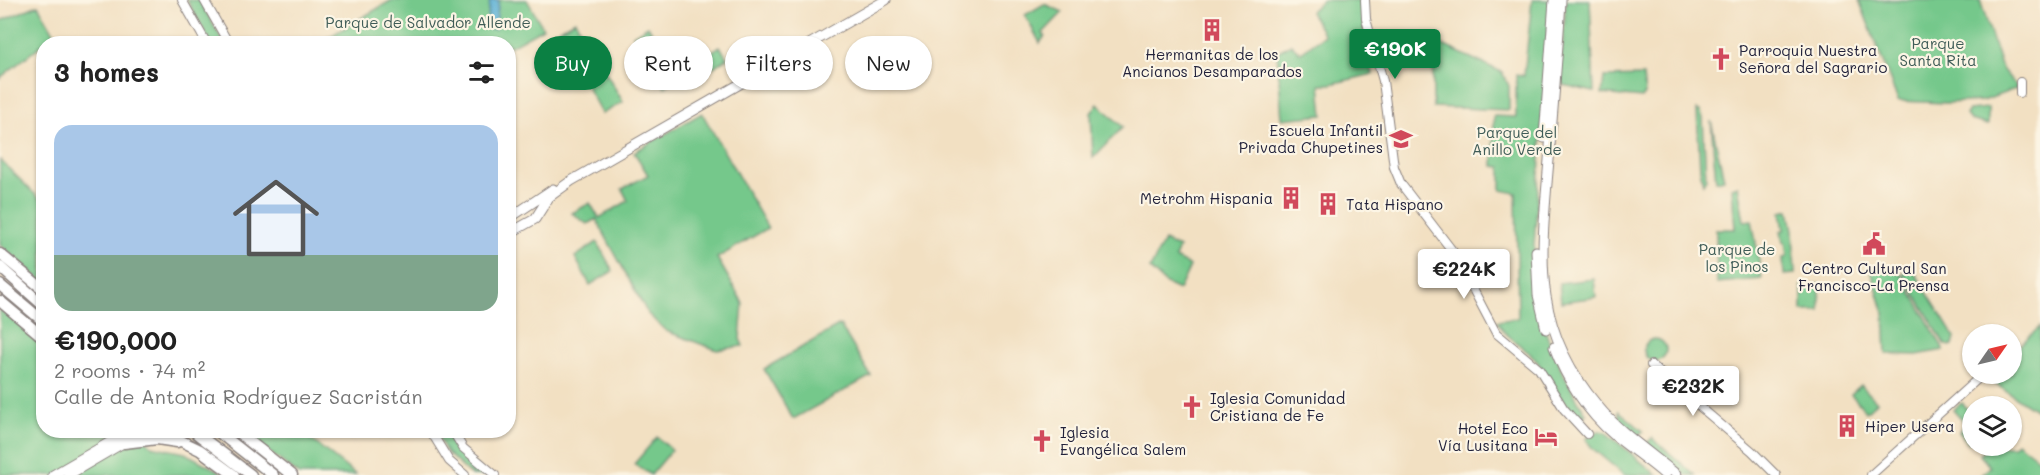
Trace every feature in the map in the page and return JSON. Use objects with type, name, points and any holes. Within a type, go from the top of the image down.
[{"type":"highway","points":[[0,254],[36,283]]},
{"type":"highway","points":[[0,267],[36,299]]},
{"type":"highway","points":[[0,285],[36,315]]},
{"type":"highway","points":[[0,301],[36,331]]},
{"type":"highway","points":[[108,445],[115,438]]},
{"type":"highway","points":[[175,438],[182,443]]},
{"type":"highway","points":[[201,438],[251,475]]},
{"type":"highway","points":[[226,438],[273,475]]},
{"type":"highway","points":[[245,438],[292,475]]},
{"type":"highway","points":[[124,443],[157,439],[182,443],[200,450],[234,475]]},
{"type":"main road","points":[[516,215],[546,193],[571,181],[886,0]]},
{"type":"main road","points":[[1554,0],[1535,268],[1547,330],[1563,370],[1617,432],[1665,475]]},
{"type":"main road","points":[[1561,0],[1541,253],[1542,274],[1552,328],[1586,398],[1588,416]]},
{"type":"main road","points":[[516,230],[536,219],[549,197],[571,181]]},
{"type":"main road","points":[[1586,398],[1602,402]]},
{"type":"main road","points":[[1613,414],[1617,432]]},
{"type":"main road","points":[[1600,428],[1617,432],[1677,475]]},
{"type":"main road","points":[[53,475],[119,438]]},
{"type":"main road","points":[[68,475],[133,438]]},
{"type":"street","points":[[182,0],[202,36]]},
{"type":"street","points":[[204,0],[224,36]]},
{"type":"street","points":[[1365,0],[1366,19],[1383,81],[1394,168],[1401,184],[1454,254],[1496,333],[1539,369],[1564,409],[1587,434]]},
{"type":"street","points":[[2020,82],[2020,93]]},
{"type":"street","points":[[1651,364],[1752,451],[1776,475]]},
{"type":"street","points":[[1871,475],[1972,384]]},
{"type":"street","points":[[435,438],[449,461],[465,475]]},
{"type":"street","points":[[457,438],[463,448],[495,475]]},
{"type":"green space","points":[[187,0],[199,0],[220,36],[207,36]]},
{"type":"green space","name":"Parque de Salvador Allende","points":[[392,0],[527,0],[543,28],[516,43],[516,36],[331,36]]},
{"type":"green space","points":[[1323,0],[1362,0],[1366,47],[1373,74],[1331,84],[1320,84],[1323,115],[1282,119],[1277,52],[1291,44],[1300,53],[1324,35],[1310,12]]},
{"type":"green space","name":"Parque del Anillo Verde","points":[[1532,0],[1551,0],[1532,275],[1545,330],[1567,381],[1586,414],[1578,421],[1535,358],[1504,332],[1497,321],[1518,318],[1516,193],[1501,190],[1501,167],[1493,166],[1494,116],[1516,117],[1516,74],[1524,76]]},
{"type":"green space","points":[[1566,0],[1590,0],[1594,92],[1564,85],[1560,76]]},
{"type":"green space","name":"Parque Santa Rita","points":[[1859,0],[1980,0],[2002,69],[2018,88],[1983,101],[1946,103],[1898,101]]},
{"type":"green space","points":[[1044,4],[1063,12],[1043,33],[1045,36],[1040,43],[1025,15]]},
{"type":"green space","points":[[38,5],[55,34],[36,36],[36,49],[0,78],[0,21]]},
{"type":"green space","points":[[575,20],[584,36],[557,36],[555,32]]},
{"type":"green space","points":[[648,26],[654,36],[634,36]]},
{"type":"green space","points":[[1438,43],[1502,72],[1509,86],[1509,110],[1433,107],[1433,65]]},
{"type":"green space","points":[[720,46],[725,59],[713,67],[713,51]]},
{"type":"green space","points":[[1643,76],[1645,94],[1642,98],[1602,94],[1604,77]]},
{"type":"green space","points":[[612,83],[623,102],[602,114],[589,90],[612,90]]},
{"type":"green space","points":[[1098,104],[1123,127],[1093,158],[1091,113]]},
{"type":"green space","points":[[1988,108],[1988,125],[1970,120],[1966,115],[1969,110]]},
{"type":"green space","points":[[1697,110],[1703,118],[1706,179],[1703,184],[1700,169]]},
{"type":"green space","points":[[702,113],[768,228],[717,258],[743,303],[740,339],[743,346],[717,350],[666,331],[648,314],[596,219],[587,224],[572,213],[590,203],[599,218],[628,201],[622,189],[648,175],[634,152]]},
{"type":"green space","points":[[1711,121],[1724,179],[1716,181]]},
{"type":"green space","points":[[0,160],[36,195],[36,276],[0,245]]},
{"type":"green space","name":"Parque de los Pinos","points":[[1738,186],[1744,221],[1752,220],[1762,279],[1717,283],[1716,229],[1735,229],[1732,188]]},
{"type":"green space","points":[[1789,210],[1793,230],[1795,274],[1784,275],[1783,258],[1787,257],[1781,231],[1784,230],[1781,212]]},
{"type":"green space","points":[[1164,241],[1179,248],[1175,258],[1190,266],[1179,290],[1166,284],[1150,269]]},
{"type":"green space","points":[[597,242],[613,271],[590,285],[575,257]]},
{"type":"green space","points":[[1894,266],[1944,350],[1917,355],[1886,354],[1884,313],[1871,270]]},
{"type":"green space","points":[[1912,268],[1955,338],[1953,346],[1945,345],[1904,275],[1905,271]]},
{"type":"green space","points":[[1594,279],[1596,297],[1561,302],[1559,283]]},
{"type":"green space","points":[[1820,284],[1820,311],[1802,311],[1802,285]]},
{"type":"green space","points":[[0,309],[36,338],[36,438],[143,438],[152,446],[185,453],[226,475],[0,475]]},
{"type":"green space","points":[[840,325],[871,376],[793,419],[764,369]]},
{"type":"green space","points":[[2040,327],[2040,413],[2022,401],[2022,396],[2014,396],[1995,384],[2022,384],[2022,343]]},
{"type":"green space","points":[[1655,339],[1663,342],[1666,350],[1663,358],[1655,361],[1647,358],[1644,350],[1647,342]]},
{"type":"green space","points":[[1861,385],[1877,402],[1866,412],[1851,394]]},
{"type":"green space","points":[[1962,403],[1962,420],[1953,409]]},
{"type":"green space","points":[[1619,411],[1643,431],[1638,436],[1619,422]]},
{"type":"green space","points":[[1598,431],[1605,432],[1657,475],[1624,475],[1592,448],[1586,439]]},
{"type":"green space","points":[[657,437],[672,450],[651,475],[634,464]]},
{"type":"green space","points":[[251,438],[309,438],[356,475],[299,475]]},
{"type":"green space","points":[[439,438],[450,438],[457,450],[487,475],[471,475],[447,453]]},
{"type":"green space","points":[[1652,438],[1695,475],[1686,475],[1647,443]]},
{"type":"green space","points":[[2022,446],[2040,460],[2040,475],[1981,475],[1990,467],[1981,456],[2022,456]]},
{"type":"water","points":[[490,0],[499,0],[495,29],[486,28]]},
{"type":"place","name":"Hermanitas de los Ancianos Desamparados","points":[[1212,30]]},
{"type":"place","name":"Parroquia Nuestra Señora del Sagrario","points":[[1721,59]]},
{"type":"place","name":"Escuela Infantil Privada Chupetines","points":[[1401,139]]},
{"type":"place","name":"Metrohm Hispania","points":[[1291,198]]},
{"type":"place","name":"Tata Hispano","points":[[1328,204]]},
{"type":"place","name":"Centro Cultural San Francisco-La Prensa","points":[[1874,244]]},
{"type":"place","name":"Iglesia Comunidad Cristiana de Fe","points":[[1192,407]]},
{"type":"place","name":"Hiper Usera","points":[[1847,426]]},
{"type":"place","name":"Hotel Eco Vía Lusitana","points":[[1546,437]]},
{"type":"place","name":"Iglesia Evangélica Salem","points":[[1042,441]]}]
